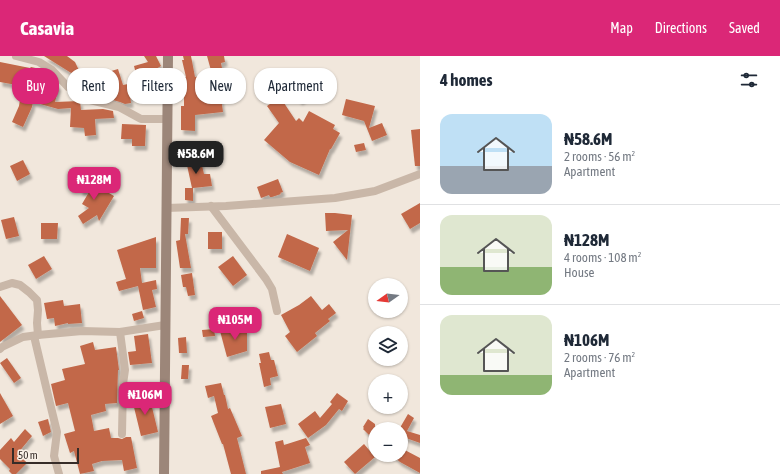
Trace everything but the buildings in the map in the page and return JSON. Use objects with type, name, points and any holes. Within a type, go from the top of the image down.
[{"type":"main road","points":[[164,474],[168,56]]},
{"type":"street","points":[[16,56],[39,62],[52,70],[68,87],[90,100],[119,107],[141,118],[167,119]]},
{"type":"street","points":[[166,208],[233,206],[335,198],[375,192],[420,174]]},
{"type":"street","points":[[211,206],[266,279],[272,289],[277,311]]},
{"type":"street","points":[[0,287],[12,283],[20,285],[37,300],[38,310],[36,335],[57,432],[54,456],[59,474]]},
{"type":"street","points":[[0,349],[23,337],[36,335],[82,331],[120,332],[165,325]]},
{"type":"street","points":[[120,332],[125,370],[123,384],[122,434]]}]
